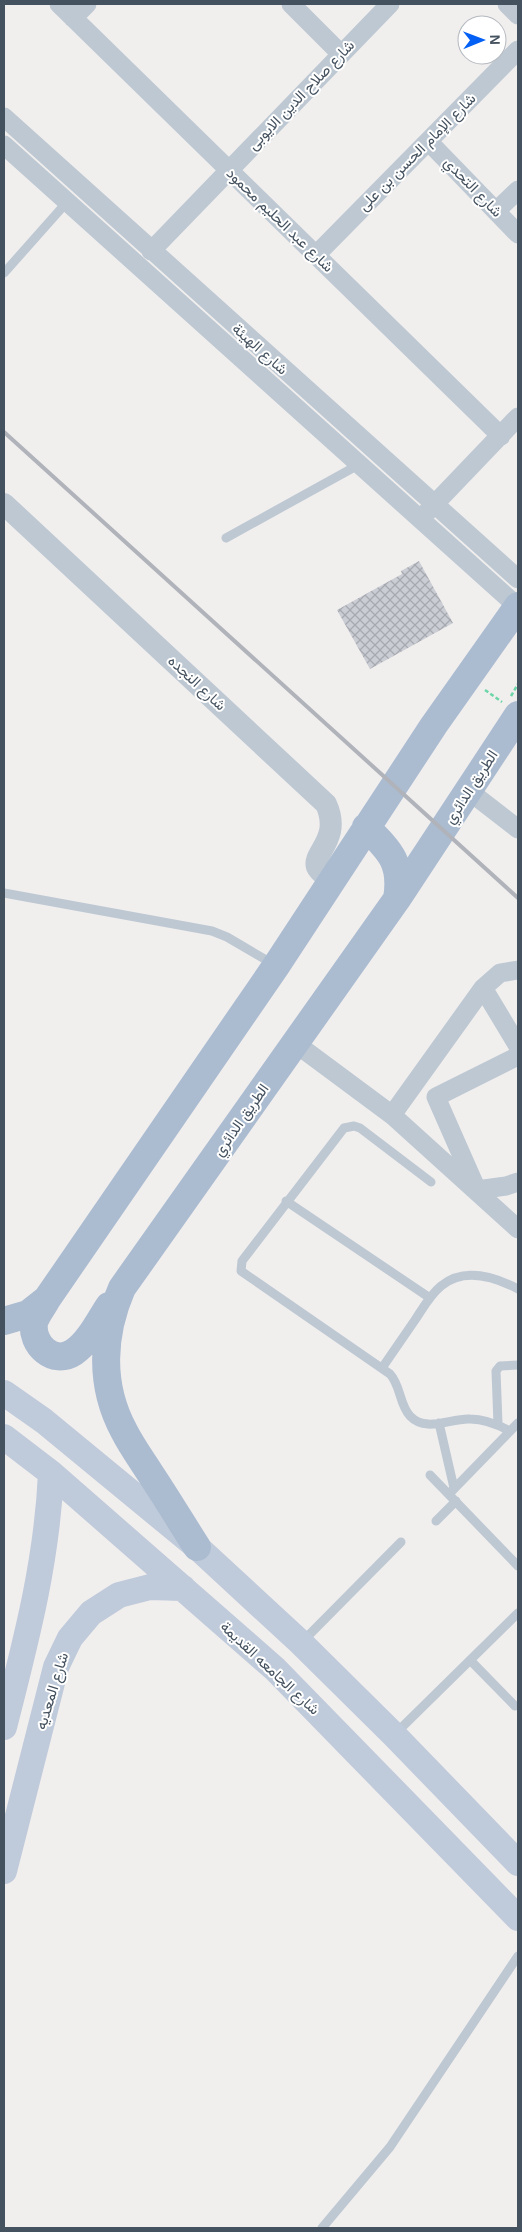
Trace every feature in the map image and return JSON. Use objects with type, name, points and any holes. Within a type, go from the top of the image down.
[{"type":"main road","points":[[122,1288],[82,1345],[72,1354],[60,1356],[48,1354],[38,1345],[34,1334],[34,1321],[47,1299],[276,966],[366,827],[518,606]]},
{"type":"main road","name":"الطريق الدائري","points":[[197,1547],[124,1431],[112,1402],[106,1369],[106,1344],[110,1319],[122,1288],[398,899],[469,791],[512,710]]},
{"type":"main road","points":[[366,827],[390,852],[397,866],[400,882],[398,899]]},
{"type":"main road","points":[[4,1321],[28,1314],[47,1299]]},
{"type":"main road","points":[[4,1393],[44,1421],[197,1547],[301,1643],[394,1735],[518,1863]]},
{"type":"main road","name":"شارع الجامعه القديمة","points":[[4,1437],[51,1472],[275,1669],[515,1909]]},
{"type":"main road","points":[[4,1727],[41,1574],[46,1541],[51,1472]]},
{"type":"main road","name":"شارع المعديه","points":[[4,1871],[9,1829],[56,1667],[70,1638],[91,1613],[119,1595],[150,1587],[183,1588]]},
{"type":"street","name":"شارع عبد الحليم محمود","points":[[59,4],[501,436]]},
{"type":"street","points":[[73,18],[86,4]]},
{"type":"street","points":[[291,4],[341,54]]},
{"type":"street","name":"شارع صلاح الدين الايوبى","points":[[151,251],[390,4]]},
{"type":"street","points":[[507,4],[518,15]]},
{"type":"street","name":"شارع الإمام الحسن بن على","points":[[316,255],[518,50]]},
{"type":"street","name":"شارع الهيئة","points":[[4,116],[151,251],[518,579]]},
{"type":"street","name":"شارع التحدي","points":[[428,141],[518,234]]},
{"type":"street","name":"شارع الهيئة","points":[[4,145],[518,606]]},
{"type":"street","points":[[496,212],[518,190]]},
{"type":"street","points":[[421,518],[518,418]]},
{"type":"street","name":"شارع النجده","points":[[4,504],[326,804],[331,815],[331,830],[316,865],[331,881]]},
{"type":"street","points":[[469,791],[518,829]]},
{"type":"street","points":[[392,1115],[483,988],[500,974],[518,970]]},
{"type":"street","points":[[483,988],[518,1046]]},
{"type":"street","points":[[296,1043],[392,1115],[518,1229]]},
{"type":"street","points":[[436,1097],[518,1056]]},
{"type":"street","points":[[415,1082],[436,1097],[477,1190]]},
{"type":"street","points":[[477,1190],[506,1186],[518,1182]]},
{"type":"lane","points":[[4,273],[67,202]]},
{"type":"lane","points":[[226,538],[360,464]]},
{"type":"lane","points":[[4,893],[212,931],[228,937],[276,966]]},
{"type":"lane","points":[[431,1182],[360,1128],[349,1126],[339,1131],[242,1261],[240,1268],[243,1274],[382,1368],[394,1379],[409,1415],[423,1424],[468,1418],[498,1424],[510,1431]]},
{"type":"lane","points":[[286,1201],[430,1298]]},
{"type":"lane","points":[[382,1368],[430,1298],[442,1285],[455,1278],[471,1275],[486,1276],[518,1289]]},
{"type":"lane","points":[[498,1424],[496,1370],[500,1366],[518,1365]]},
{"type":"lane","points":[[439,1423],[453,1494]]},
{"type":"lane","points":[[436,1521],[453,1494],[518,1423]]},
{"type":"lane","points":[[430,1475],[453,1494],[518,1566]]},
{"type":"lane","points":[[301,1643],[401,1542]]},
{"type":"lane","points":[[394,1735],[518,1614]]},
{"type":"lane","points":[[470,1660],[515,1706]]},
{"type":"lane","points":[[322,2228],[390,2147],[518,1956]]},
{"type":"path","points":[[485,690],[512,710]]},
{"type":"building","points":[[419,561],[453,623],[370,669],[337,610],[402,574],[401,571]]},
{"type":"railway","points":[[4,432],[518,898]]}]
